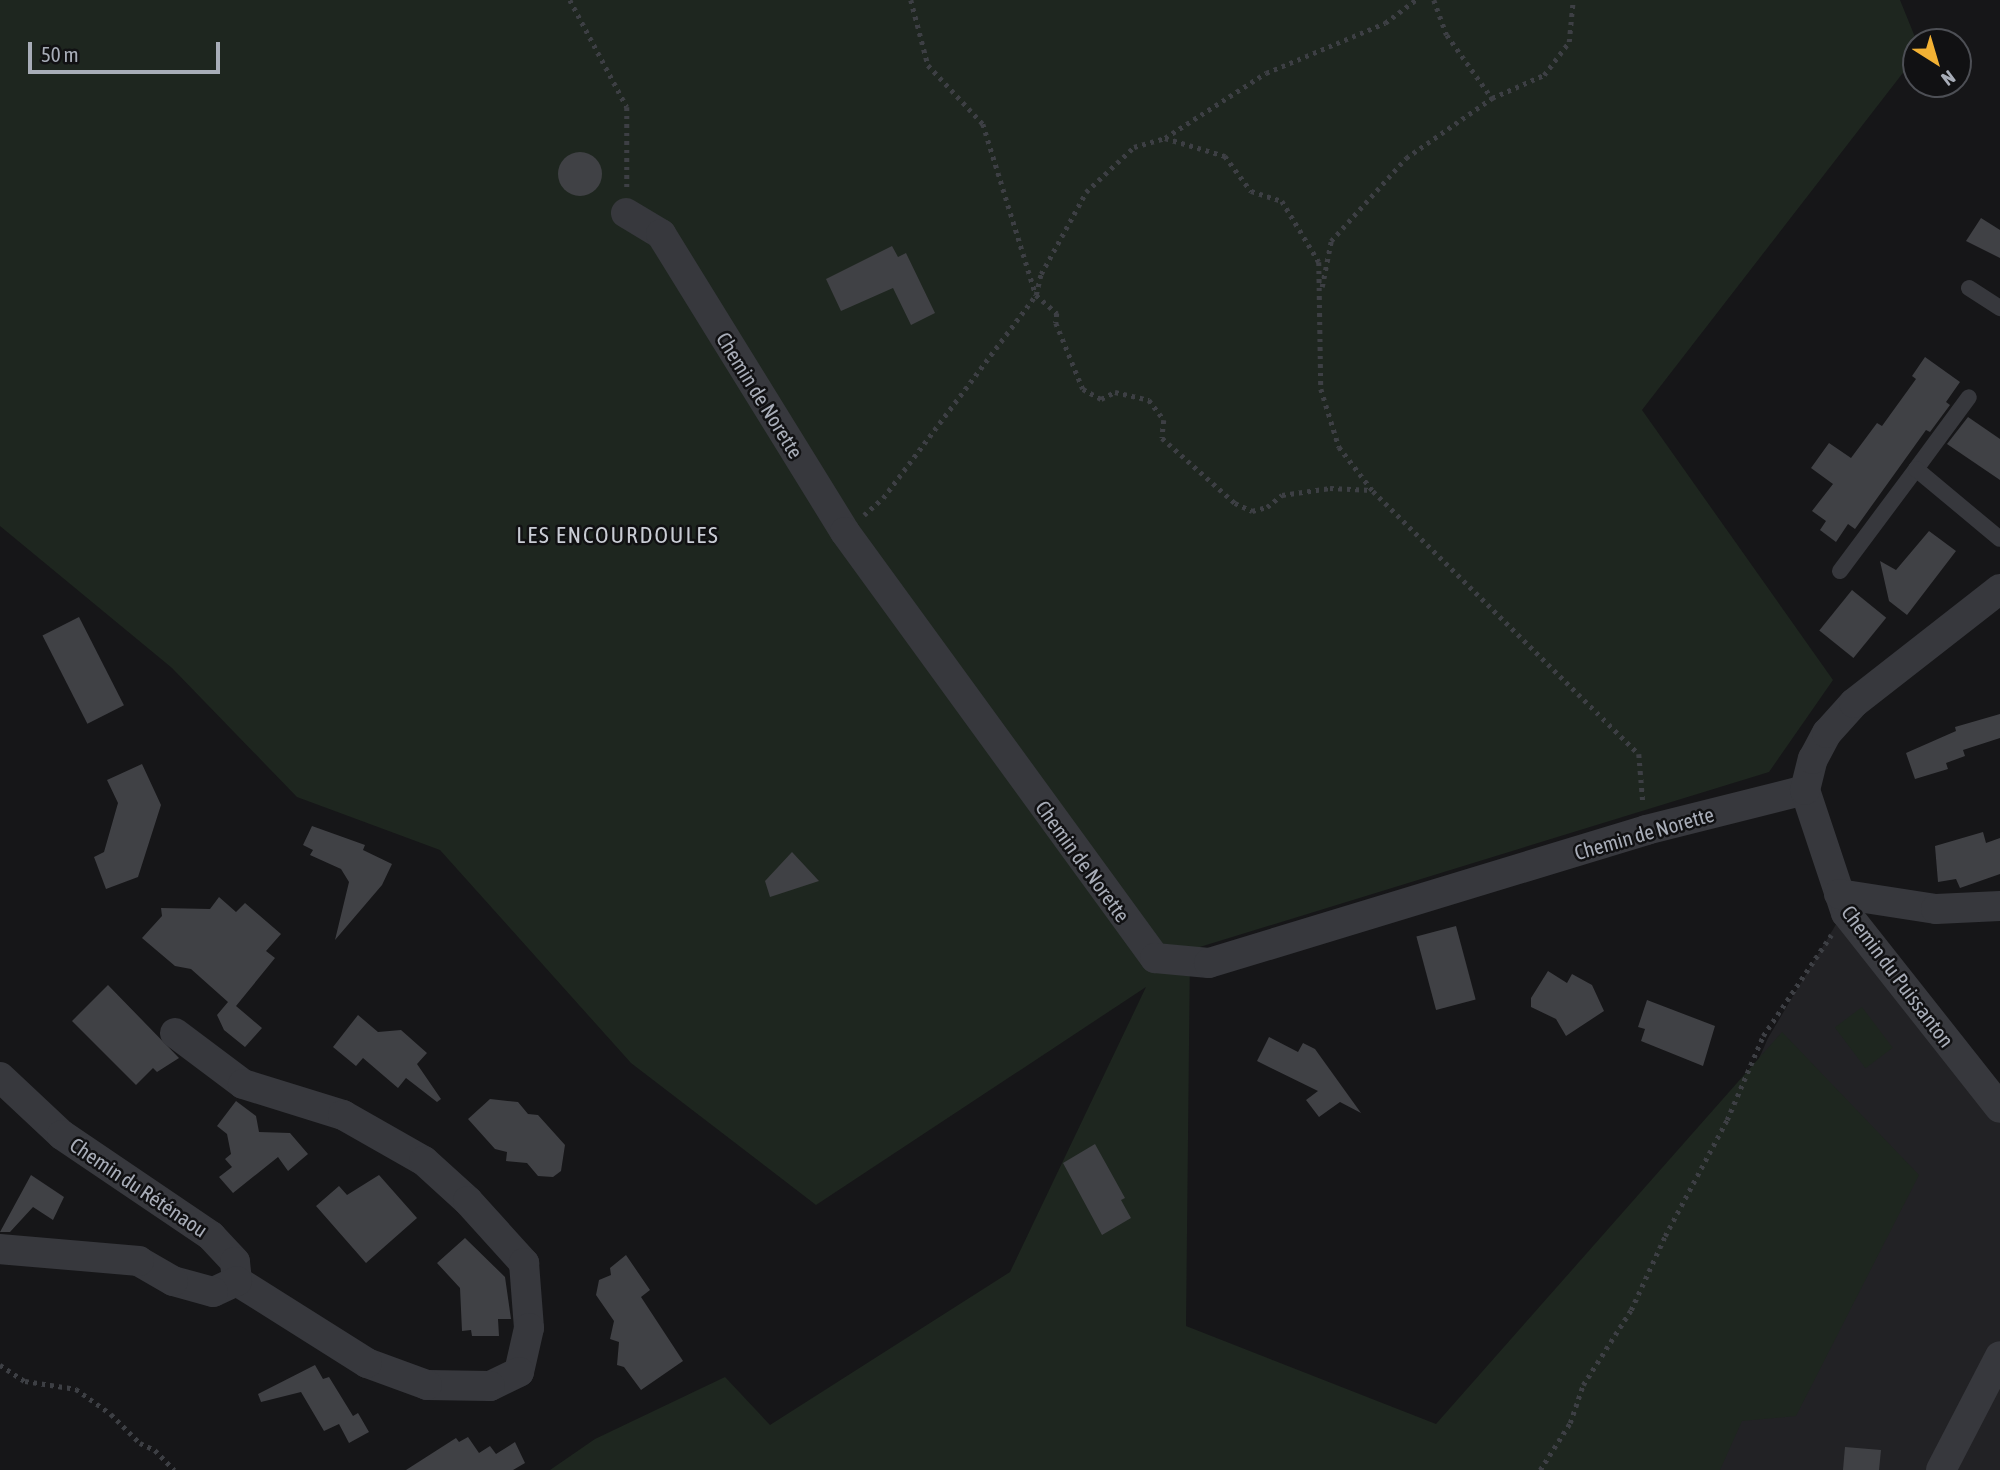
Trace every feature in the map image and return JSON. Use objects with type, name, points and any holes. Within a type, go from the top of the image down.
[{"type":"street","name":"Chemin de Norette","points":[[626,213],[661,234],[845,532],[1155,958],[1209,963],[1646,830],[1805,790]]},
{"type":"street","points":[[1805,790],[1813,758],[1828,733],[1854,703],[2000,589]]},
{"type":"street","name":"Chemin du Puissanton","points":[[1805,790],[1842,903],[2000,1108]]},
{"type":"street","points":[[1842,903],[1936,909],[2000,906]]},
{"type":"street","points":[[0,1249],[139,1261],[173,1281],[213,1292],[237,1281],[367,1363],[427,1385],[490,1386],[519,1372],[529,1328],[524,1263],[468,1201],[424,1161],[343,1115],[243,1084],[175,1033]]},
{"type":"street","name":"Chemin du Réténaou","points":[[0,1077],[62,1135],[211,1236],[235,1262],[237,1281]]},
{"type":"street","points":[[1941,1470],[2000,1356]]},
{"type":"lane","points":[[1969,288],[2000,308]]},
{"type":"lane","points":[[1840,570],[1969,397]]},
{"type":"lane","points":[[1916,470],[2000,539]]},
{"type":"path","points":[[570,0],[627,107],[626,213]]},
{"type":"path","points":[[911,0],[928,65],[983,124],[1036,295],[1057,313],[1056,323],[1083,388],[1101,399],[1115,392],[1149,400],[1164,420],[1162,438],[1235,503],[1252,510],[1294,493],[1342,488],[1373,491]]},
{"type":"path","points":[[845,532],[883,498],[1036,295],[1041,274],[1086,192],[1134,147],[1164,138],[1266,73],[1385,23],[1416,0]]},
{"type":"path","points":[[1434,0],[1447,35],[1492,98]]},
{"type":"path","points":[[1321,295],[1331,241],[1406,158],[1492,98],[1544,75],[1569,42],[1573,0]]},
{"type":"path","points":[[1164,138],[1225,156],[1251,191],[1283,201],[1319,262],[1321,389],[1339,447],[1373,491],[1639,754],[1646,830]]},
{"type":"path","points":[[1540,1470],[1570,1423],[1583,1385],[1631,1310],[1665,1236],[1727,1120],[1763,1036],[1842,903]]},
{"type":"path","points":[[0,1365],[25,1381],[76,1390],[111,1414],[140,1443],[155,1450],[174,1470]]},
{"type":"shaded area","points":[[0,0],[1900,0],[1911,28],[1902,28],[1902,74],[1642,410],[1833,680],[1769,772],[1190,950],[1186,1326],[1436,1424],[1782,1032],[1919,1175],[1796,1416],[1742,1421],[1720,1470],[550,1470],[595,1439],[725,1377],[770,1425],[1010,1272],[1146,987],[816,1205],[631,1063],[440,850],[297,797],[172,668],[0,526]]},
{"type":"shaded area","points":[[1841,916],[2000,1098],[2000,1470],[1535,1470],[1731,1122],[1768,1038]]},
{"type":"shaded area","points":[[1862,1007],[1893,1048],[1866,1068],[1835,1027]]},
{"type":"building","points":[[580,152],[596,158],[602,174],[596,190],[580,196],[564,190],[558,174],[564,158]]},
{"type":"building","points":[[1981,218],[2000,230],[2000,258],[1966,241]]},
{"type":"building","points":[[892,246],[898,257],[906,253],[935,313],[911,325],[893,288],[841,311],[826,279]]},
{"type":"building","points":[[1925,357],[1960,382],[1946,402],[1950,405],[1930,432],[1926,430],[1855,529],[1848,524],[1836,542],[1820,530],[1826,521],[1812,511],[1833,484],[1811,468],[1829,443],[1851,458],[1877,423],[1882,426],[1916,379],[1912,376]]},
{"type":"building","points":[[1968,417],[2000,439],[2000,480],[1947,444]]},
{"type":"building","points":[[1929,531],[1956,551],[1907,615],[1889,601],[1880,561],[1896,570]]},
{"type":"building","points":[[1852,590],[1886,618],[1853,658],[1819,630]]},
{"type":"building","points":[[79,617],[124,705],[87,724],[42,636]]},
{"type":"building","points":[[2000,714],[2000,738],[1963,750],[1965,756],[1946,763],[1948,769],[1915,779],[1906,753],[1956,731],[1955,727]]},
{"type":"building","points":[[142,764],[161,805],[138,877],[106,889],[94,857],[104,852],[118,803],[107,780]]},
{"type":"building","points":[[312,826],[365,845],[363,850],[392,864],[382,885],[335,940],[349,882],[341,869],[310,855],[313,850],[303,845]]},
{"type":"building","points":[[1983,832],[1986,843],[2000,838],[2000,874],[1960,888],[1956,879],[1938,882],[1935,846]]},
{"type":"building","points":[[792,852],[819,881],[770,897],[765,881]]},
{"type":"building","points":[[219,897],[236,912],[245,903],[281,934],[266,951],[275,958],[236,1006],[262,1028],[245,1047],[224,1030],[217,1015],[228,1002],[191,969],[175,966],[142,938],[162,916],[161,908],[210,909]]},
{"type":"building","points":[[1456,926],[1476,999],[1436,1010],[1416,937]]},
{"type":"building","points":[[1548,971],[1567,983],[1572,974],[1592,985],[1604,1011],[1566,1036],[1556,1019],[1531,1007],[1531,998]]},
{"type":"building","points":[[108,985],[179,1058],[157,1072],[153,1068],[136,1085],[72,1021]]},
{"type":"building","points":[[1647,1000],[1715,1026],[1703,1066],[1641,1041],[1645,1029],[1638,1027]]},
{"type":"building","points":[[358,1015],[378,1032],[401,1030],[427,1053],[417,1064],[441,1099],[437,1102],[406,1078],[398,1088],[363,1058],[356,1066],[333,1047]]},
{"type":"building","points":[[1269,1037],[1298,1052],[1303,1043],[1315,1049],[1361,1113],[1340,1102],[1319,1117],[1306,1100],[1318,1091],[1257,1061]]},
{"type":"building","points":[[490,1099],[518,1102],[528,1114],[538,1115],[565,1145],[561,1171],[553,1177],[538,1176],[527,1163],[506,1161],[507,1152],[495,1149],[468,1119]]},
{"type":"building","points":[[236,1101],[256,1116],[259,1132],[290,1133],[308,1154],[288,1171],[278,1157],[233,1193],[219,1177],[232,1167],[225,1159],[231,1154],[227,1134],[217,1126]]},
{"type":"building","points":[[1095,1144],[1125,1198],[1121,1200],[1131,1218],[1102,1235],[1063,1163]]},
{"type":"building","points":[[31,1175],[64,1197],[53,1220],[33,1207],[10,1232],[0,1232]]},
{"type":"building","points":[[379,1175],[417,1218],[366,1263],[316,1206],[339,1186],[347,1195]]},
{"type":"building","points":[[465,1238],[505,1277],[511,1319],[498,1319],[499,1336],[472,1336],[471,1330],[462,1331],[460,1288],[437,1263]]},
{"type":"building","points":[[626,1255],[650,1290],[641,1297],[683,1361],[641,1390],[624,1367],[617,1365],[619,1342],[610,1339],[614,1321],[596,1295],[599,1280],[611,1275],[610,1268]]},
{"type":"building","points":[[315,1365],[323,1379],[329,1377],[353,1416],[358,1413],[369,1432],[349,1443],[339,1424],[324,1431],[301,1392],[261,1402],[258,1394]]},
{"type":"building","points":[[468,1437],[479,1453],[490,1446],[496,1454],[515,1442],[525,1463],[513,1470],[406,1470],[456,1438],[459,1442]]},
{"type":"building","points":[[1845,1447],[1881,1450],[1879,1470],[1843,1470]]},
{"type":"district","name":"LES ENCOURDOULES","points":[[618,535]]}]
